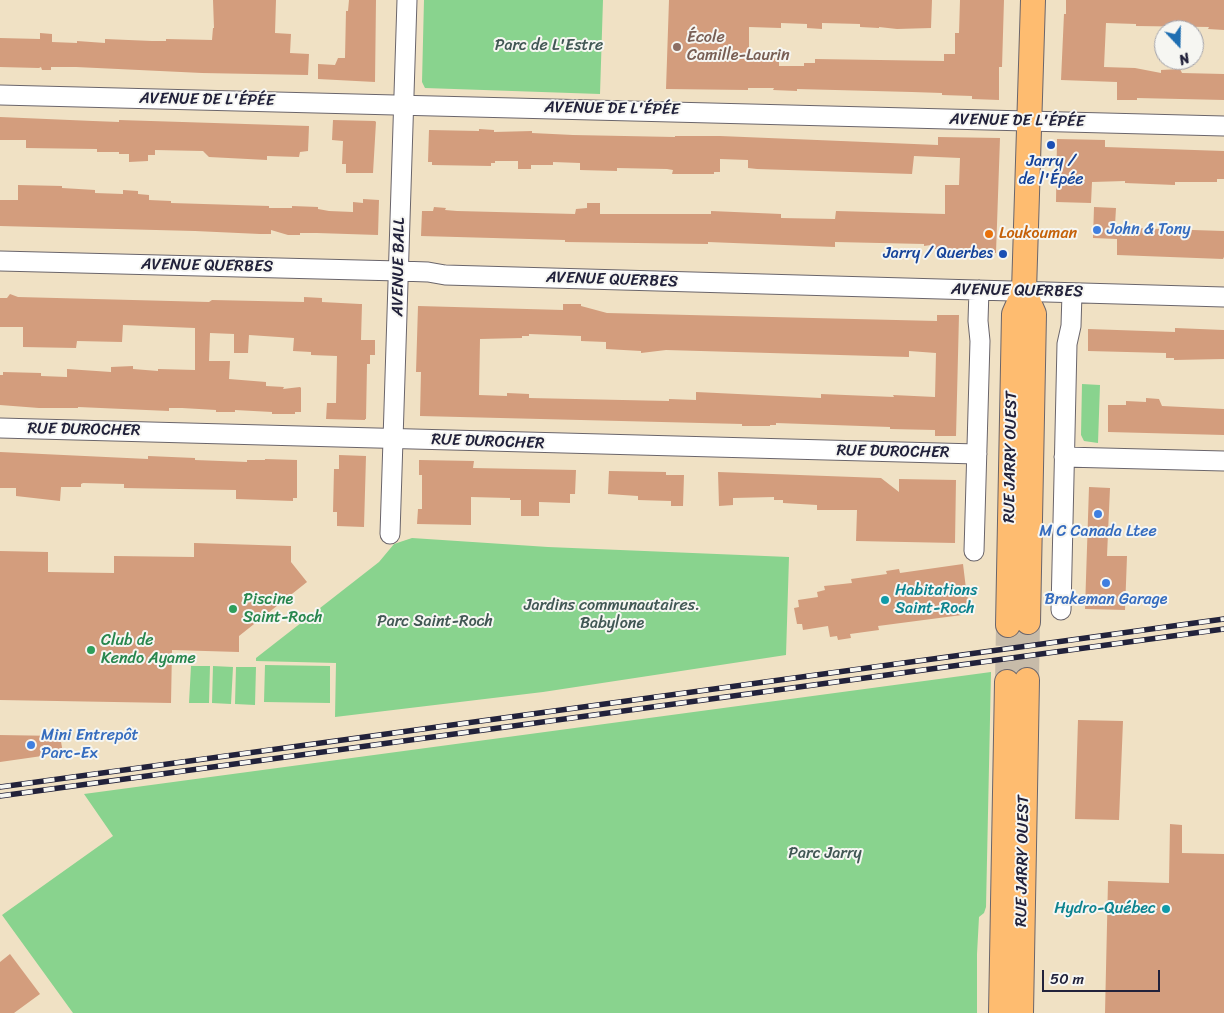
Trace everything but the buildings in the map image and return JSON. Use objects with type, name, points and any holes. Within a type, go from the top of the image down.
[{"type":"main road","name":"RUE JARRY OUEST","points":[[1018,623],[1014,314],[1024,291],[1032,0]]},
{"type":"main road","name":"RUE JARRY OUEST","points":[[1001,1013],[1017,681],[1021,1013]]},
{"type":"street","name":"AVENUE BALL","points":[[390,534],[407,0]]},
{"type":"street","name":"AVENUE DE L'ÉPÉE","points":[[0,95],[1224,126]]},
{"type":"street","name":"AVENUE QUERBES","points":[[0,261],[399,271],[428,272],[445,276],[1224,297]]},
{"type":"street","name":"RUE JARRY OUEST","points":[[974,551],[980,341],[978,321],[979,290]]},
{"type":"street","points":[[1061,610],[1067,344],[1071,326],[1072,293]]},
{"type":"street","name":"RUE DUROCHER","points":[[0,428],[977,454]]},
{"type":"street","points":[[1064,457],[1224,461]]},
{"type":"green space","name":"Parc de L'Estre","points":[[424,0],[603,0],[600,94],[425,88],[422,82]]},
{"type":"green space","points":[[1082,384],[1100,385],[1098,443],[1084,441],[1081,435]]},
{"type":"green space","points":[[412,538],[548,547],[789,557],[786,655],[543,692],[335,717],[336,663],[256,661],[256,658],[379,562],[394,544]]},
{"type":"green space","points":[[265,665],[330,666],[330,703],[264,702]]},
{"type":"green space","points":[[191,666],[210,666],[209,703],[189,703]]},
{"type":"green space","points":[[213,666],[233,667],[231,704],[212,703]]},
{"type":"green space","points":[[236,667],[256,667],[255,705],[235,704]]},
{"type":"green space","name":"Parc Jarry","points":[[991,672],[986,907],[984,913],[979,917],[977,1013],[73,1013],[2,915],[113,836],[84,794]]},
{"type":"tunnel","points":[[1027,680],[1028,622]]},
{"type":"tunnel","points":[[1007,682],[1008,625]]},
{"type":"railway","points":[[0,787],[1224,619]]},
{"type":"railway","points":[[0,796],[1224,629]]},
{"type":"place","name":"École Camille-Laurin","points":[[677,47]]},
{"type":"place","name":"Jarry / de l'Épée","points":[[1051,145]]},
{"type":"place","name":"John & Tony","points":[[1097,230]]},
{"type":"place","name":"Loukouman","points":[[989,234]]},
{"type":"place","name":"Jarry / Querbes","points":[[1003,254]]},
{"type":"place","name":"M C Canada Ltee","points":[[1098,514]]},
{"type":"place","name":"Brakeman Garage","points":[[1106,583]]},
{"type":"place","name":"Habitations Saint-Roch","points":[[885,600]]},
{"type":"place","name":"Piscine Saint-Roch","points":[[233,609]]},
{"type":"place","name":"Club de Kendo Ayame","points":[[91,650]]},
{"type":"place","name":"Mini Entrepôt Parc-Ex","points":[[31,745]]},
{"type":"place","name":"Hydro-Québec","points":[[1166,909]]},
{"type":"park label","name":"Jardins communautaires. Babylone","points":[[612,615]]},
{"type":"park label","name":"Parc Saint-Roch","points":[[435,622]]}]
